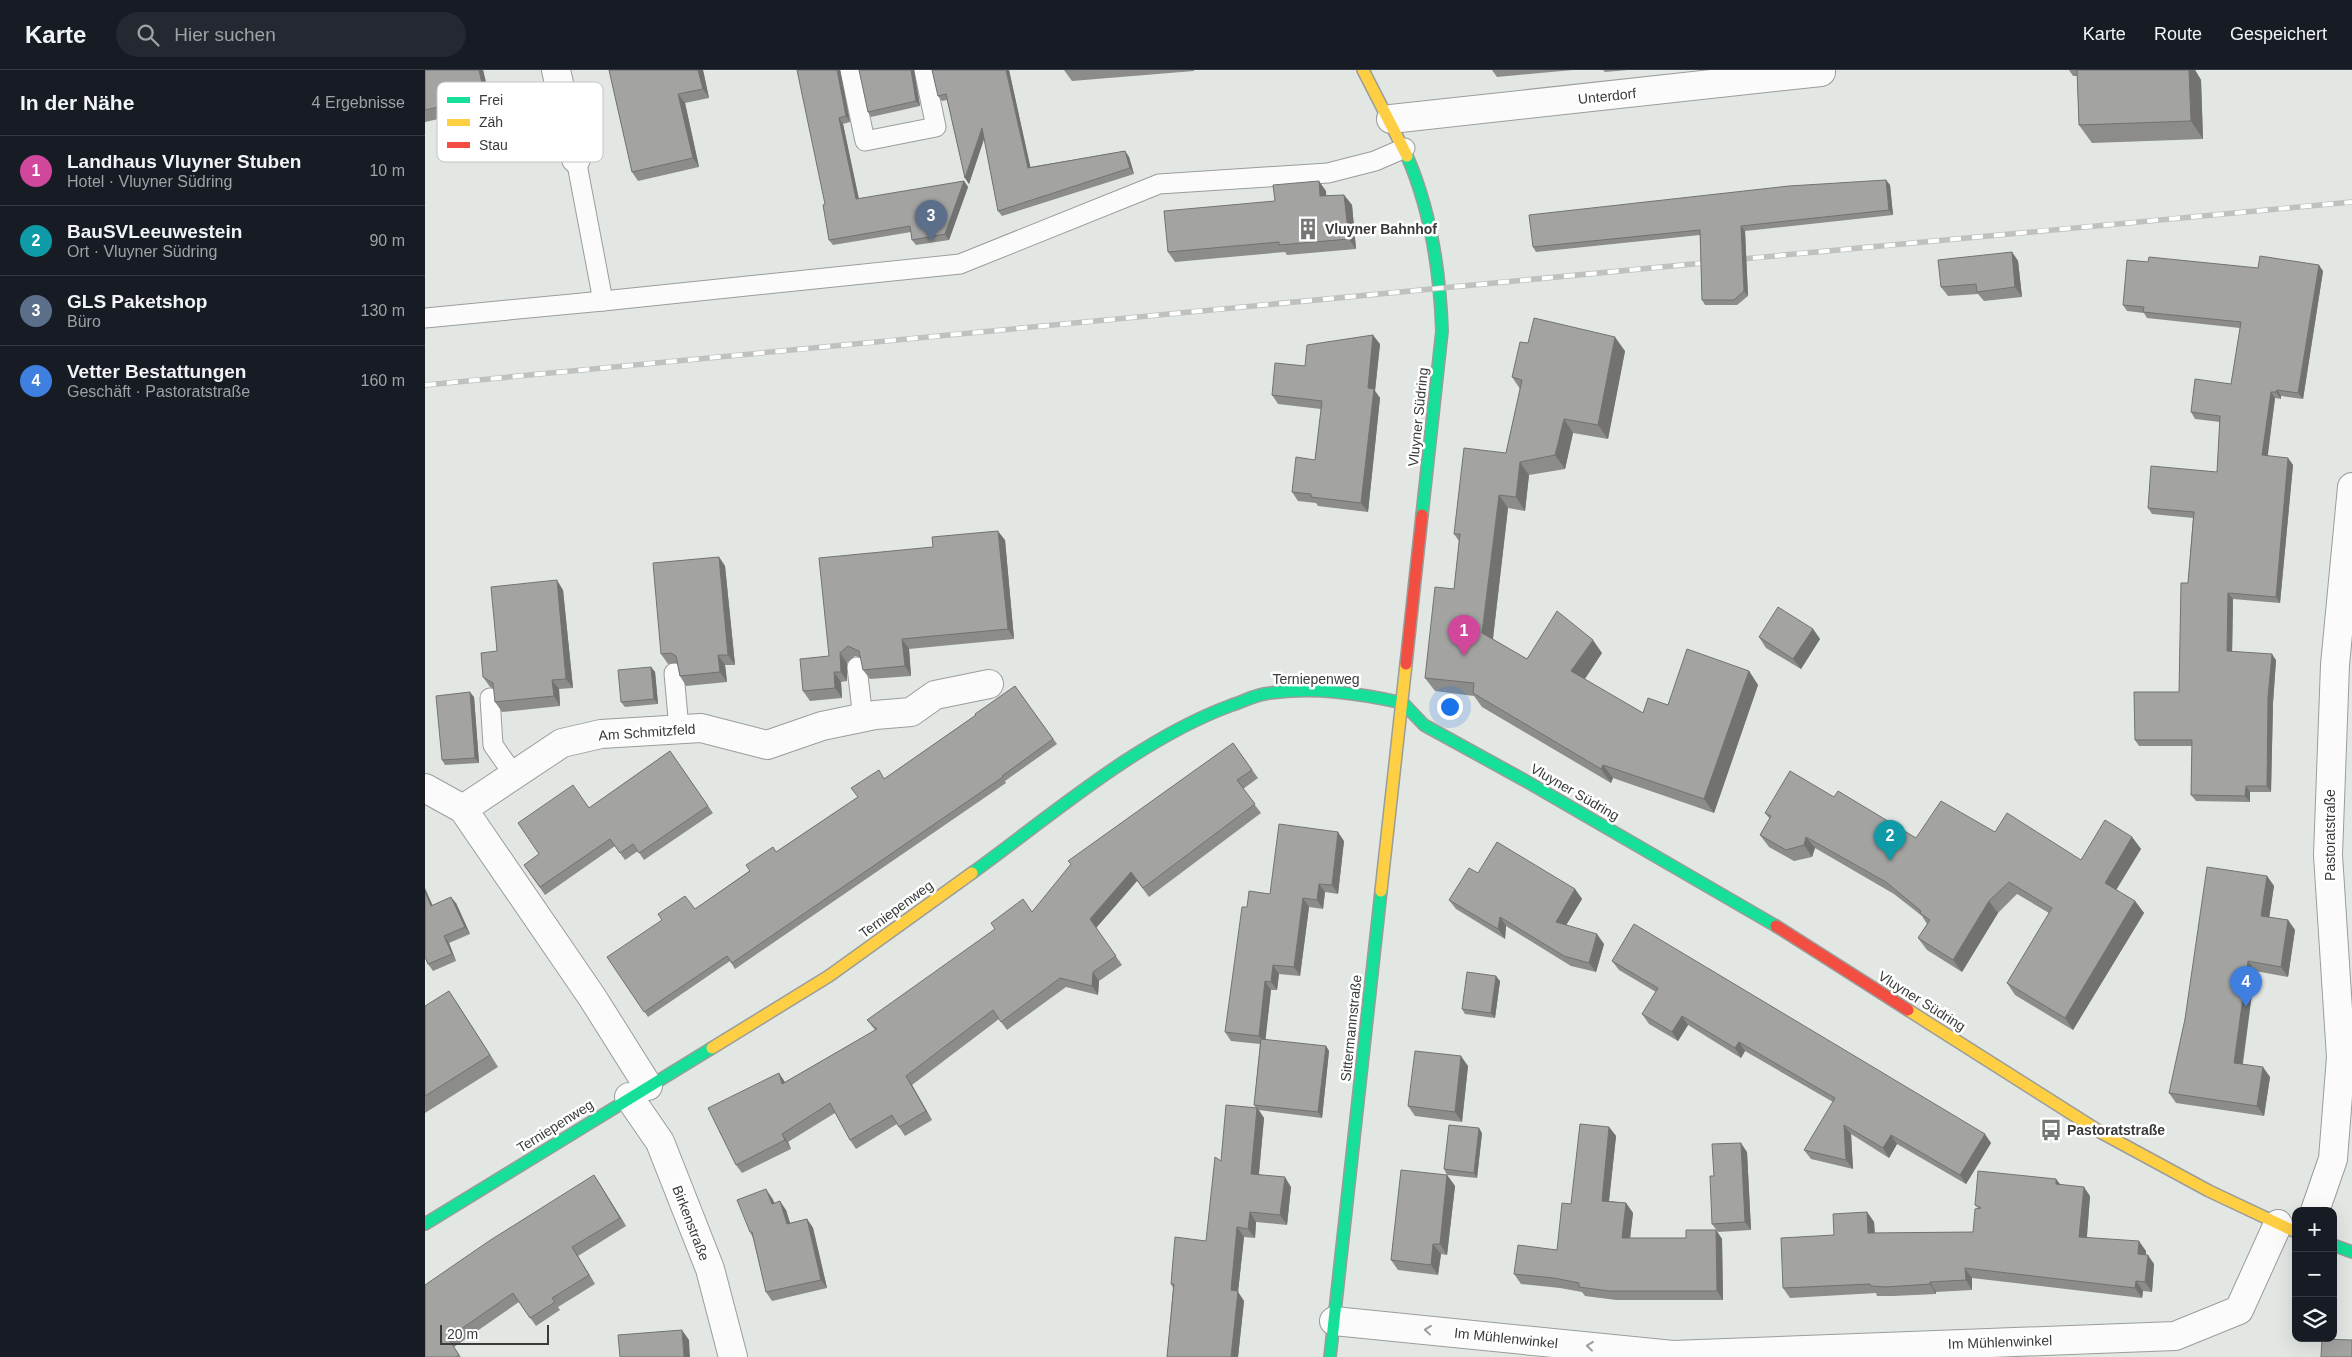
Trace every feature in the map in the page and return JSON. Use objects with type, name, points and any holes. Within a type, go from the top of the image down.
[{"type":"street","name":"Unterdorf","points":[[1391,120],[1725,84],[1821,72],[1821,70]]},
{"type":"street","name":"Vluyner Südring","points":[[1367,71],[1417,175],[1428,214],[1441,287],[1442,332],[1403,703],[1424,725],[1754,912],[2102,1133],[2209,1191],[2287,1228]]},
{"type":"street","name":"Pastoratstraße","points":[[2316,1207],[2333,1160],[2341,1057],[2328,855],[2335,665],[2352,487]]},
{"type":"street","name":"Am Schmitzfeld","points":[[463,809],[562,743],[601,734],[701,728],[767,745],[822,726],[863,718],[911,712],[935,695],[989,684]]},
{"type":"street","name":"Terniepenweg","points":[[425,1224],[829,976],[1123,763],[1200,717],[1263,694],[1313,691],[1363,694],[1403,703]]},
{"type":"street","name":"Sittermannstraße","points":[[1330,1357],[1403,703]]},
{"type":"street","points":[[425,788],[463,809],[592,996],[639,1091]]},
{"type":"street","name":"Birkenstraße","points":[[639,1091],[710,1269],[733,1357]]},
{"type":"street","name":"Im Mühlenwinkel","points":[[1334,1321],[1673,1356],[2175,1336],[2239,1310],[2287,1228]]},
{"type":"street","points":[[2337,1246],[2352,1252]]},
{"type":"lane","points":[[850,70],[865,141],[936,127],[924,70]]},
{"type":"lane","points":[[425,318],[960,264],[1159,184],[1328,173],[1375,161],[1405,148]]},
{"type":"lane","points":[[577,162],[603,301]]},
{"type":"lane","points":[[857,667],[863,718]]},
{"type":"lane","points":[[674,673],[679,729]]},
{"type":"lane","points":[[490,698],[493,745],[514,775]]},
{"type":"building","points":[[425,70],[479,70],[482,82],[437,82],[437,107],[425,110]]},
{"type":"building","points":[[609,70],[698,70],[703,89],[678,94],[693,158],[632,172]]},
{"type":"building","points":[[797,70],[837,70],[846,116],[839,118],[856,199],[964,181],[945,234],[912,240],[910,226],[829,240],[823,205],[825,204]]},
{"type":"building","points":[[859,70],[911,70],[916,101],[868,112]]},
{"type":"building","points":[[932,70],[1006,70],[1028,168],[1125,151],[1130,168],[998,211],[982,128],[965,178],[946,94],[938,96]]},
{"type":"building","points":[[2077,70],[2189,70],[2191,121],[2079,125]]},
{"type":"building","points":[[1886,180],[1889,210],[1741,226],[1744,291],[1734,300],[1702,300],[1700,230],[1533,247],[1529,215],[1789,186]]},
{"type":"building","points":[[1319,181],[1320,196],[1344,195],[1349,239],[1279,245],[1279,242],[1168,252],[1164,211],[1275,201],[1273,185]]},
{"type":"building","points":[[2012,252],[2015,287],[1977,292],[1976,284],[1941,287],[1938,260]]},
{"type":"building","points":[[2260,256],[2319,265],[2298,393],[2277,390],[2276,392],[2271,392],[2262,455],[2288,458],[2276,597],[2228,593],[2227,651],[2272,654],[2268,697],[2267,786],[2246,786],[2245,796],[2191,795],[2192,740],[2135,740],[2134,692],[2179,692],[2181,583],[2188,583],[2194,512],[2148,508],[2151,466],[2217,472],[2220,416],[2191,412],[2195,379],[2231,384],[2241,322],[2143,312],[2144,307],[2123,305],[2127,260],[2148,262],[2149,257],[2258,268]]},
{"type":"building","points":[[1534,318],[1615,337],[1598,425],[1564,419],[1555,455],[1520,462],[1516,497],[1499,495],[1482,633],[1527,659],[1557,611],[1593,640],[1571,671],[1643,713],[1648,698],[1668,705],[1687,649],[1749,671],[1704,799],[1603,765],[1601,769],[1473,693],[1474,683],[1425,678],[1435,587],[1454,589],[1460,534],[1454,534],[1464,448],[1506,453],[1522,380],[1512,377],[1520,342],[1528,343]]},
{"type":"building","points":[[1373,335],[1368,388],[1374,389],[1361,503],[1311,497],[1311,494],[1292,492],[1296,457],[1315,460],[1322,401],[1272,395],[1275,363],[1305,366],[1307,345]]},
{"type":"building","points":[[998,531],[1008,629],[902,639],[905,666],[863,670],[859,651],[848,646],[840,653],[841,672],[834,672],[835,688],[803,691],[800,659],[829,656],[819,558],[933,547],[932,537]]},
{"type":"building","points":[[719,557],[728,655],[718,655],[720,672],[680,676],[676,656],[671,653],[661,654],[653,563]]},
{"type":"building","points":[[557,580],[566,679],[552,680],[554,696],[495,702],[493,683],[483,677],[481,653],[497,651],[491,587]]},
{"type":"building","points":[[1778,607],[1813,629],[1793,659],[1759,637]]},
{"type":"building","points":[[651,667],[654,699],[621,702],[618,670]]},
{"type":"building","points":[[1015,686],[1053,739],[1003,777],[732,963],[727,956],[644,1012],[607,957],[662,920],[658,914],[685,896],[695,909],[750,871],[746,865],[773,847],[776,852],[858,797],[851,788],[879,770],[884,779]]},
{"type":"building","points":[[470,692],[475,758],[442,760],[436,696]]},
{"type":"building","points":[[1233,743],[1252,770],[1237,780],[1255,804],[1143,888],[1131,872],[1090,919],[1116,956],[1093,972],[1092,986],[1060,978],[1001,1022],[993,1010],[906,1076],[926,1111],[899,1127],[892,1115],[850,1140],[830,1103],[782,1134],[785,1140],[736,1165],[708,1108],[779,1073],[782,1084],[877,1029],[867,1020],[995,929],[991,923],[1023,899],[1032,912],[1071,864],[1068,861]]},
{"type":"building","points":[[670,751],[708,806],[639,853],[633,844],[620,853],[610,839],[540,887],[524,865],[539,854],[518,823],[573,785],[589,808]]},
{"type":"building","points":[[1790,771],[1834,797],[1838,791],[1916,838],[1941,801],[1995,832],[2007,813],[2081,860],[2105,820],[2132,837],[2105,883],[2135,901],[2065,1018],[2007,983],[2052,908],[2009,882],[1989,901],[1953,960],[1918,938],[1930,920],[1886,882],[1806,837],[1804,845],[1786,850],[1760,835],[1771,816],[1765,813]]},
{"type":"building","points":[[1279,824],[1338,832],[1332,885],[1319,884],[1317,900],[1303,898],[1294,967],[1273,965],[1271,982],[1265,981],[1259,1036],[1225,1032],[1242,907],[1247,907],[1249,891],[1270,894]]},
{"type":"building","points":[[1497,842],[1575,889],[1556,922],[1597,934],[1589,963],[1564,956],[1500,917],[1498,929],[1449,900],[1469,868],[1478,873]]},
{"type":"building","points":[[2207,867],[2267,876],[2261,916],[2288,920],[2281,967],[2248,961],[2234,1063],[2263,1067],[2257,1106],[2169,1093],[2185,1019]]},
{"type":"building","points":[[425,892],[431,906],[451,897],[465,927],[444,936],[452,954],[428,964],[425,957]]},
{"type":"building","points":[[1634,924],[1985,1134],[1960,1175],[1891,1135],[1883,1148],[1844,1125],[1846,1160],[1804,1150],[1835,1098],[1739,1042],[1735,1048],[1682,1016],[1672,1032],[1642,1014],[1658,988],[1612,961]]},
{"type":"building","points":[[1467,972],[1496,976],[1491,1013],[1462,1009]]},
{"type":"building","points":[[449,991],[490,1055],[425,1096],[425,1006]]},
{"type":"building","points":[[1261,1039],[1326,1046],[1318,1112],[1254,1105]]},
{"type":"building","points":[[1415,1051],[1461,1056],[1455,1112],[1408,1106]]},
{"type":"building","points":[[1226,1105],[1257,1108],[1251,1174],[1285,1177],[1280,1215],[1250,1212],[1248,1229],[1237,1227],[1231,1290],[1238,1291],[1231,1357],[1167,1357],[1174,1284],[1171,1284],[1175,1237],[1206,1241],[1215,1157],[1221,1161]]},
{"type":"building","points":[[1580,1124],[1609,1127],[1602,1201],[1626,1203],[1622,1238],[1686,1238],[1686,1230],[1716,1230],[1717,1291],[1609,1291],[1579,1287],[1579,1283],[1554,1278],[1514,1274],[1518,1245],[1557,1250],[1562,1203],[1571,1204]]},
{"type":"building","points":[[1449,1125],[1479,1128],[1474,1173],[1444,1169]]},
{"type":"building","points":[[1741,1143],[1745,1222],[1712,1224],[1710,1176],[1714,1176],[1712,1144]]},
{"type":"building","points":[[1401,1170],[1447,1175],[1440,1244],[1433,1244],[1431,1265],[1391,1260]]},
{"type":"building","points":[[1978,1171],[2056,1179],[2056,1184],[2084,1187],[2079,1237],[2139,1241],[2138,1254],[2148,1255],[2145,1282],[2136,1281],[2135,1288],[1965,1268],[1966,1280],[1930,1282],[1930,1284],[1886,1287],[1871,1286],[1870,1284],[1783,1288],[1781,1238],[1834,1235],[1833,1214],[1867,1212],[1868,1233],[1973,1232],[1975,1209],[1981,1208],[1975,1205]]},
{"type":"building","points":[[594,1175],[620,1218],[572,1247],[589,1275],[552,1298],[555,1302],[530,1318],[513,1293],[448,1338],[459,1355],[456,1357],[425,1357],[425,1285],[489,1241]]},
{"type":"building","points":[[766,1189],[772,1204],[780,1201],[787,1224],[807,1219],[821,1280],[766,1292],[752,1232],[750,1232],[737,1200]]},
{"type":"building","points":[[682,1330],[684,1357],[620,1357],[618,1335]]},
{"type":"building","points":[[2352,1340],[2352,1357],[2321,1357],[2322,1342]]},
{"type":"railway","points":[[1731,260],[2352,202]]},
{"type":"railway","points":[[425,385],[1714,262]]},
{"type":"traffic: fast","points":[[1407,156],[1422,198],[1433,242],[1439,286],[1442,331],[1422,515]]},
{"type":"traffic: fast","points":[[972,873],[1065,803],[1130,758],[1163,737],[1232,705],[1264,694],[1299,691],[1369,696],[1403,703]]},
{"type":"traffic: fast","points":[[1403,703],[1424,725],[1524,780],[1776,926]]},
{"type":"traffic: fast","points":[[1330,1357],[1381,891]]},
{"type":"traffic: fast","points":[[425,1224],[712,1048]]},
{"type":"traffic: fast","points":[[2337,1246],[2352,1252]]},
{"type":"traffic: slow","points":[[1363,70],[1407,156]]},
{"type":"traffic: slow","points":[[1381,891],[1406,664]]},
{"type":"traffic: slow","points":[[712,1048],[829,976],[972,873]]},
{"type":"traffic: slow","points":[[1908,1010],[2102,1133],[2209,1191],[2292,1230]]},
{"type":"traffic: jam","points":[[1406,664],[1422,515]]},
{"type":"traffic: jam","points":[[1776,926],[1908,1010]]},
{"type":"place","name":"Vluyner Bahnhof","points":[[1308,229]]},
{"type":"place","name":"GLS Paketshop","points":[[931,241]]},
{"type":"place","name":"Landhaus Vluyner Stuben","points":[[1464,656]]},
{"type":"place","name":"BauSVLeeuwestein","points":[[1890,861]]},
{"type":"place","name":"Vetter Bestattungen","points":[[2246,1007]]},
{"type":"place","name":"Pastoratstraße","points":[[2051,1130]]}]
